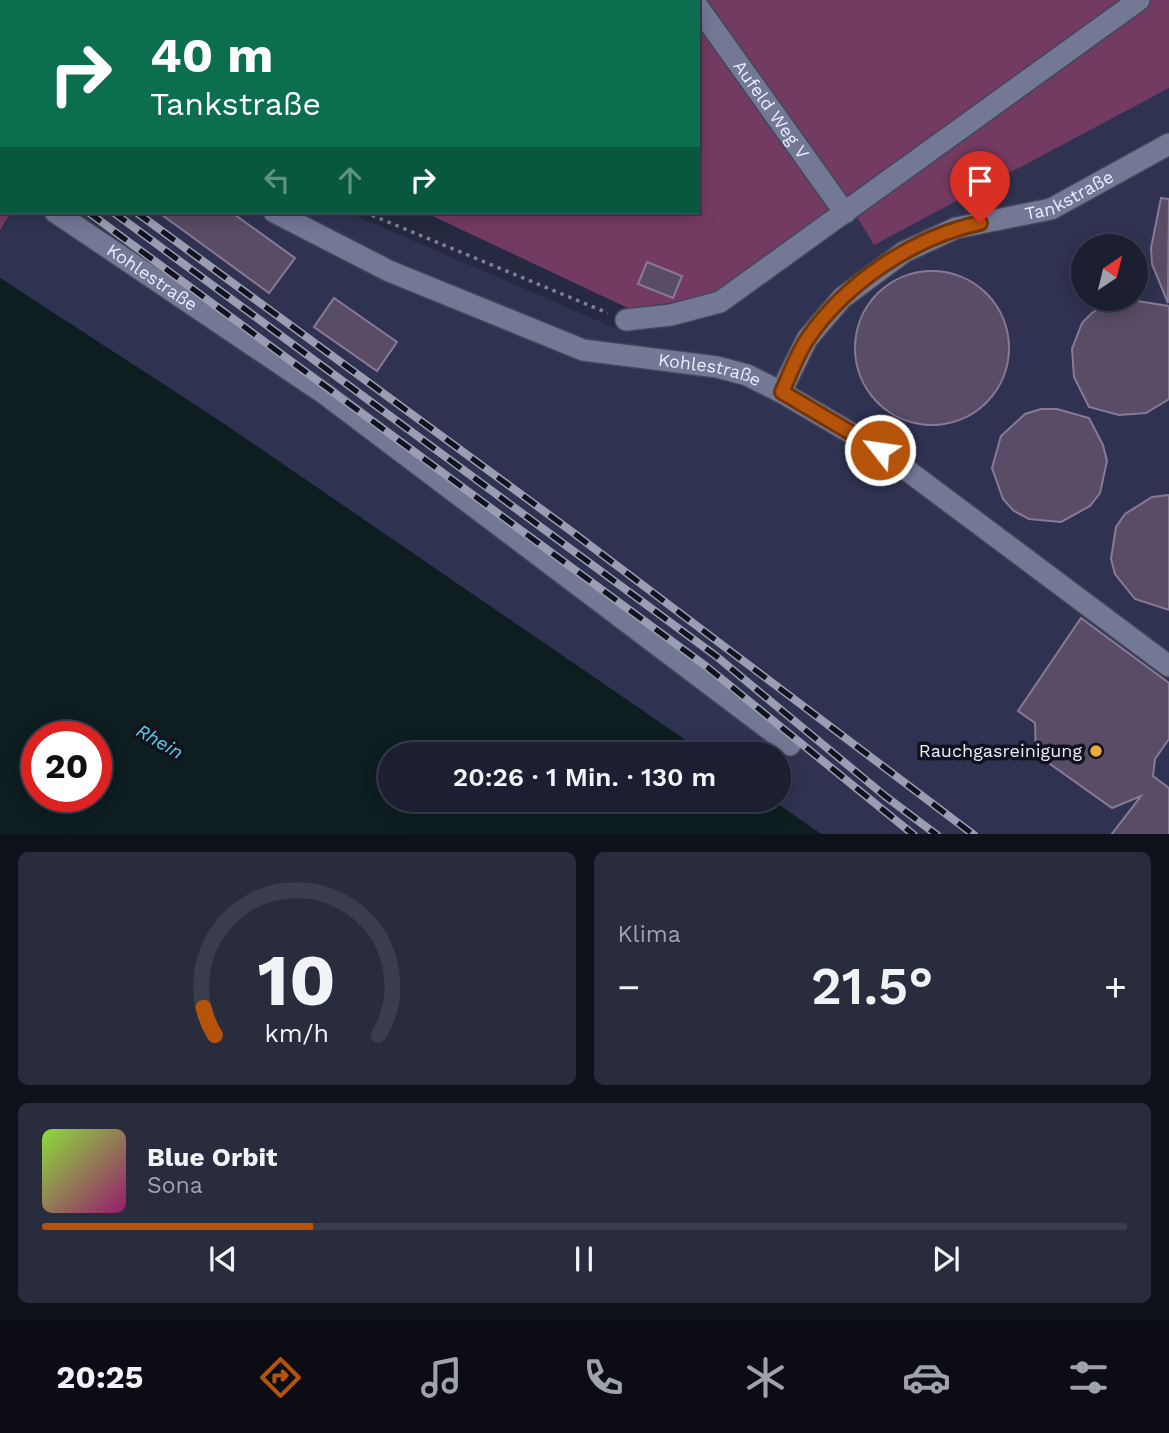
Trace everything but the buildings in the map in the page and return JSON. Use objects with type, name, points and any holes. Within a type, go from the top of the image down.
[{"type":"lane","points":[[626,320],[671,315],[720,302],[1139,0]]},
{"type":"lane","name":"Aufeld Weg V","points":[[700,10],[845,213]]},
{"type":"lane","name":"Tankstraße","points":[[782,392],[807,339],[842,298],[904,252],[956,228],[1051,209],[1169,144]]},
{"type":"lane","name":"Kohlestraße","points":[[58,214],[325,394],[786,742]]},
{"type":"lane","name":"Kohlestraße","points":[[278,214],[389,271],[583,350],[717,367],[747,375],[782,392],[880,450],[1169,666]]},
{"type":"path","points":[[369,214],[626,320]]},
{"type":"shaded area","points":[[700,0],[1169,0],[1169,88],[874,245],[848,202],[715,296],[630,309],[428,214],[700,214]]},
{"type":"shaded area","points":[[1169,88],[1169,834],[821,834],[789,812],[791,742],[688,742],[220,421],[0,278],[0,232],[11,214],[352,214],[622,331],[721,311],[856,215],[874,244]]},
{"type":"shaded area","points":[[0,214],[10,214],[0,231]]},
{"type":"water","name":"Rhein","points":[[0,278],[220,421],[688,742],[378,742],[378,812],[789,812],[821,834],[0,834]]},
{"type":"railway","points":[[91,214],[707,667],[913,834]]},
{"type":"railway","points":[[116,214],[716,656],[885,796],[936,834]]},
{"type":"railway","points":[[139,214],[571,531],[973,834]]},
{"type":"place","name":"Rauchgasreinigung","points":[[1096,751]]},
{"type":"route","points":[[880,450],[782,392],[807,339],[842,298],[904,252],[956,228],[980,223]]}]
